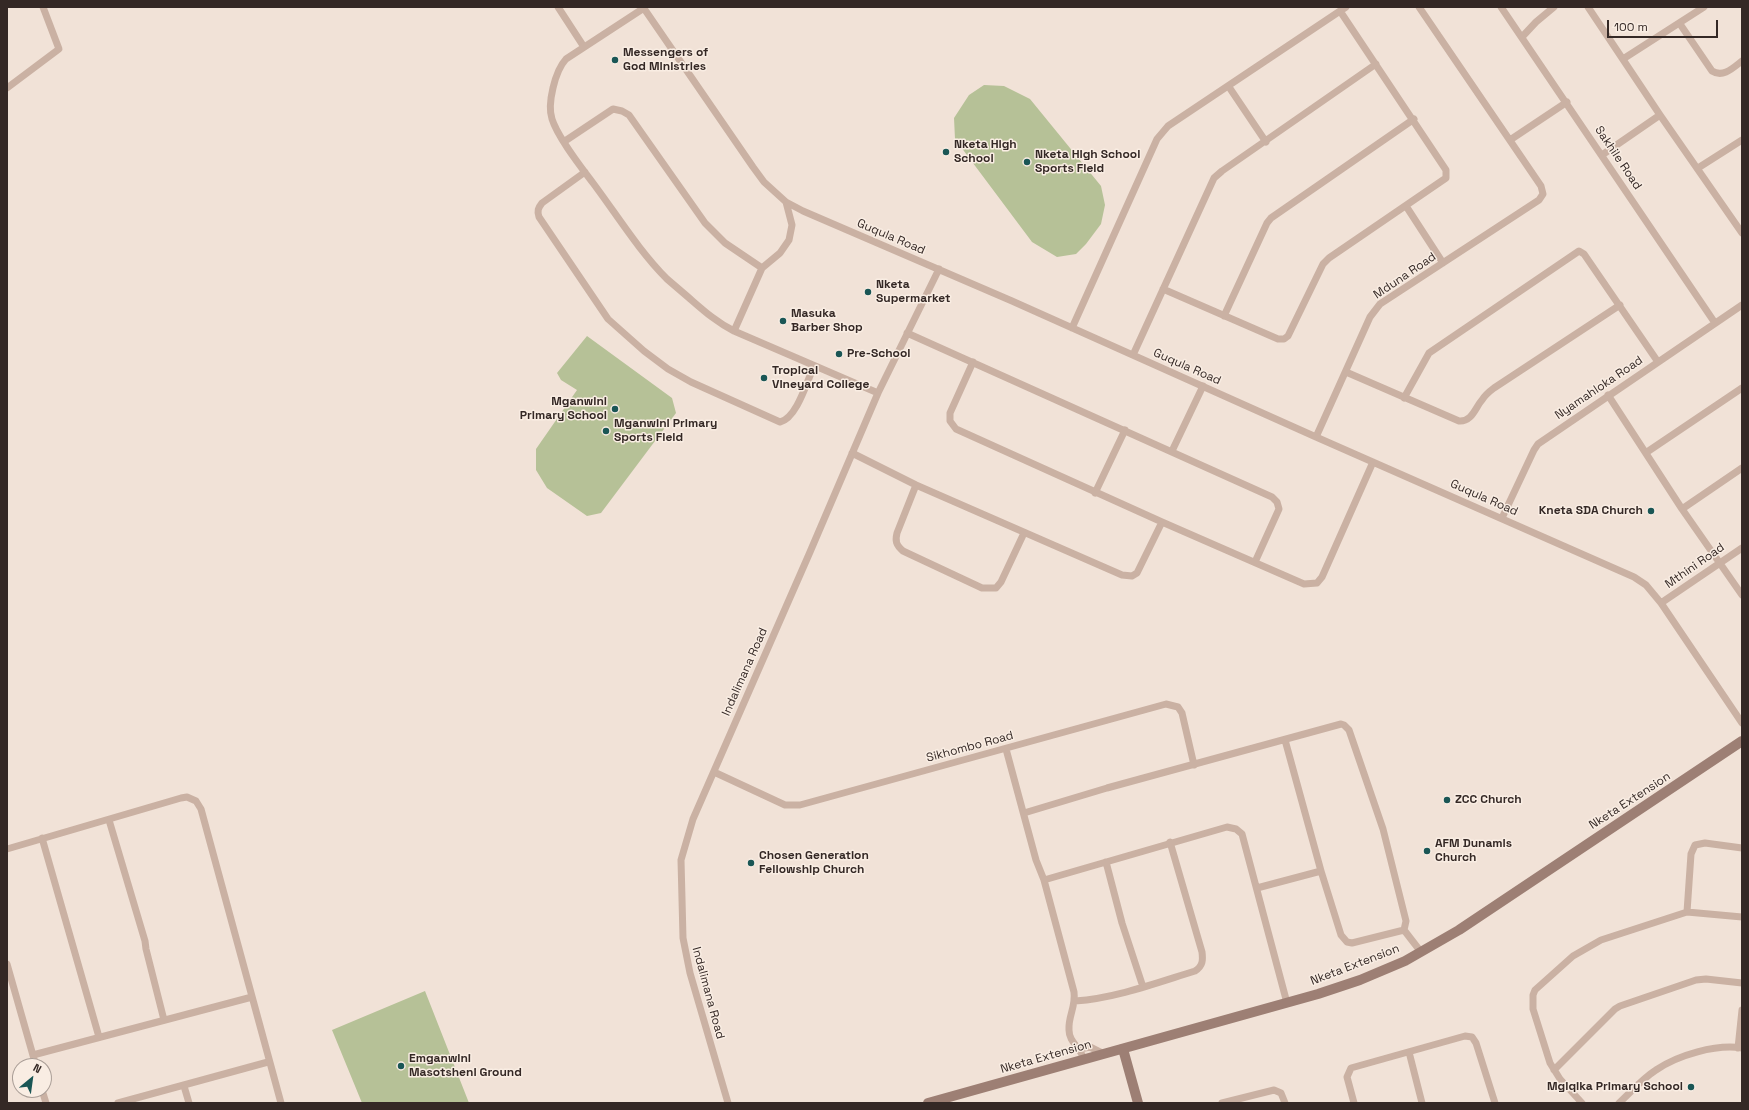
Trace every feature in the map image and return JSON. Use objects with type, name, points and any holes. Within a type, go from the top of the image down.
[{"type":"street","points":[[7,88],[59,49],[43,7]]},
{"type":"street","points":[[558,7],[584,46]]},
{"type":"street","points":[[1419,7],[1510,140],[1567,102]]},
{"type":"street","name":"Sakhile Road","points":[[1501,7],[1567,102],[1715,323]]},
{"type":"street","points":[[1522,37],[1536,22],[1554,7]]},
{"type":"street","points":[[1588,7],[1660,115],[1742,233]]},
{"type":"street","points":[[1623,59],[1680,24],[1704,7]]},
{"type":"street","points":[[643,8],[584,46],[562,63],[556,78],[551,104],[551,114],[565,141],[585,172],[641,249],[668,280],[712,318],[734,331],[878,393]]},
{"type":"street","name":"Guqula Road","points":[[643,8],[764,182],[786,202],[823,220],[939,269],[1316,437],[1634,576],[1646,585],[1662,604],[1742,723]]},
{"type":"street","points":[[1072,328],[1157,139],[1168,126],[1229,87],[1343,9],[1376,64],[1414,119],[1446,170],[1447,175],[1444,180],[1329,258],[1323,264],[1288,336],[1284,339],[1278,339],[1163,289]]},
{"type":"street","points":[[1680,24],[1712,71],[1716,74],[1723,74],[1742,61]]},
{"type":"street","points":[[1134,355],[1214,178],[1376,64]]},
{"type":"street","points":[[1229,87],[1266,142]]},
{"type":"street","points":[[565,141],[610,111],[617,109],[625,113],[632,119],[705,223],[725,243],[762,268]]},
{"type":"street","points":[[1602,155],[1660,115]]},
{"type":"street","points":[[1224,316],[1267,223],[1271,218],[1414,119]]},
{"type":"street","name":"Mduna Road","points":[[1316,437],[1370,317],[1377,307],[1539,200],[1543,194],[1541,186],[1510,140]]},
{"type":"street","points":[[1698,168],[1742,140]]},
{"type":"street","points":[[585,172],[542,203],[539,207],[539,217],[608,319],[644,351],[686,380],[780,422],[785,421],[793,413],[814,366]]},
{"type":"street","points":[[734,331],[762,268],[780,253],[789,240],[792,225],[786,202]]},
{"type":"street","points":[[1406,206],[1443,263]]},
{"type":"street","points":[[1404,398],[1429,353],[1576,251],[1581,251],[1584,254],[1620,304],[1658,362]]},
{"type":"street","name":"Indalimana Road","points":[[728,1103],[690,973],[683,938],[681,918],[681,860],[693,819],[878,393],[939,269]]},
{"type":"street","points":[[1346,372],[1459,422],[1467,420],[1482,399],[1494,388],[1620,304]]},
{"type":"street","name":"Nyamahloka Road","points":[[1502,518],[1538,444],[1742,305]]},
{"type":"street","points":[[907,332],[1172,451],[1275,500],[1278,507],[1278,512],[1255,562]]},
{"type":"street","points":[[973,362],[950,413],[950,421],[956,428],[1095,492],[1304,584],[1317,583],[1326,570],[1373,462]]},
{"type":"street","points":[[1172,451],[1203,386]]},
{"type":"street","points":[[1647,452],[1742,388]]},
{"type":"street","points":[[1608,395],[1647,452],[1682,509],[1742,595]]},
{"type":"street","points":[[1095,492],[1125,430]]},
{"type":"street","points":[[852,453],[916,485],[1122,576],[1132,576],[1137,573],[1162,522]]},
{"type":"street","points":[[1682,509],[1742,468]]},
{"type":"street","points":[[916,485],[897,533],[896,539],[898,547],[903,551],[982,588],[996,588],[1001,582],[1024,533]]},
{"type":"street","name":"Mthini Road","points":[[1662,604],[1742,548]]},
{"type":"street","name":"Sikhombo Road","points":[[714,772],[767,798],[792,806],[810,803],[1160,705],[1171,704],[1178,707],[1182,713],[1194,765]]},
{"type":"street","points":[[1024,813],[1107,788],[1285,740],[1338,724],[1344,725],[1349,730],[1383,829],[1406,921],[1404,930]]},
{"type":"street","points":[[1285,740],[1339,931],[1347,942],[1357,943],[1404,930]]},
{"type":"street","name":"Nketa Extension","points":[[928,1103],[1287,1003],[1360,980],[1421,952],[1480,917],[1742,741]]},
{"type":"street","points":[[1006,749],[1036,860],[1044,880],[1075,1001],[1070,1018],[1069,1031],[1073,1043],[1080,1049],[1084,1060]]},
{"type":"street","points":[[7,849],[181,798],[187,797],[196,801],[201,809],[268,1062],[281,1103]]},
{"type":"street","points":[[109,820],[145,941],[164,1020]]},
{"type":"street","points":[[1044,880],[1170,842],[1227,827],[1236,829],[1242,834],[1287,1003]]},
{"type":"street","points":[[42,838],[99,1036]]},
{"type":"street","points":[[1075,1001],[1105,997],[1143,987],[1195,971],[1200,967],[1203,961],[1202,952],[1170,842]]},
{"type":"street","points":[[1687,912],[1692,854],[1695,845],[1705,843],[1742,848]]},
{"type":"street","points":[[1106,862],[1122,923],[1143,987]]},
{"type":"street","points":[[1257,888],[1321,871]]},
{"type":"street","points":[[1582,1103],[1554,1070],[1548,1058],[1533,1009],[1533,995],[1535,990],[1573,956],[1595,943],[1687,912],[1742,917]]},
{"type":"street","points":[[1404,930],[1421,952]]},
{"type":"street","points":[[7,964],[34,1058]]},
{"type":"street","points":[[1554,1070],[1611,1012],[1620,1006],[1696,980],[1706,979],[1742,983]]},
{"type":"street","points":[[33,1054],[252,997]]},
{"type":"street","points":[[1619,1103],[1656,1070],[1677,1060],[1713,1049],[1740,1048],[1742,1010]]},
{"type":"street","points":[[1354,1103],[1347,1076],[1351,1068],[1461,1036],[1472,1037],[1476,1043],[1495,1103]]},
{"type":"street","points":[[1080,1049],[1090,1047],[1104,1054]]},
{"type":"street","points":[[1123,1049],[1138,1103]]},
{"type":"street","points":[[1409,1052],[1422,1103]]},
{"type":"street","points":[[118,1103],[268,1062]]},
{"type":"street","points":[[184,1086],[189,1103]]},
{"type":"street","points":[[1222,1103],[1274,1090],[1281,1093],[1286,1103]]},
{"type":"green space","name":"Nketa High School Sports Field","points":[[984,85],[1004,86],[1030,99],[1101,186],[1105,205],[1101,224],[1086,244],[1076,254],[1057,257],[1032,242],[955,139],[954,118],[969,95]]},
{"type":"green space","name":"Mganwini Primary Sports Field","points":[[587,336],[672,398],[676,413],[601,513],[587,516],[547,488],[536,470],[536,449],[577,390],[561,380],[557,373]]},
{"type":"green space","name":"Emganwini Masotsheni Ground","points":[[425,991],[469,1103],[362,1103],[332,1030]]},
{"type":"place","name":"Messengers of God Ministries","points":[[615,60]]},
{"type":"place","name":"Nketa High School","points":[[946,152]]},
{"type":"place","name":"Nketa High School Sports Field","points":[[1027,162]]},
{"type":"place","name":"Nketa Supermarket","points":[[868,292]]},
{"type":"place","name":"Masuka Barber Shop","points":[[783,321]]},
{"type":"place","name":"Pre-School","points":[[839,354]]},
{"type":"place","name":"Tropical Vineyard College","points":[[764,378]]},
{"type":"place","name":"Mganwini Primary School","points":[[615,409]]},
{"type":"place","name":"Mganwini Primary Sports Field","points":[[606,431]]},
{"type":"place","name":"Kneta SDA Church","points":[[1651,511]]},
{"type":"place","name":"ZCC Church","points":[[1447,800]]},
{"type":"place","name":"AFM Dunamis Church","points":[[1427,851]]},
{"type":"place","name":"Chosen Generation Fellowship Church","points":[[751,863]]},
{"type":"place","name":"Emganwini Masotsheni Ground","points":[[401,1066]]},
{"type":"place","name":"Mgiqika Primary School","points":[[1691,1087]]}]
